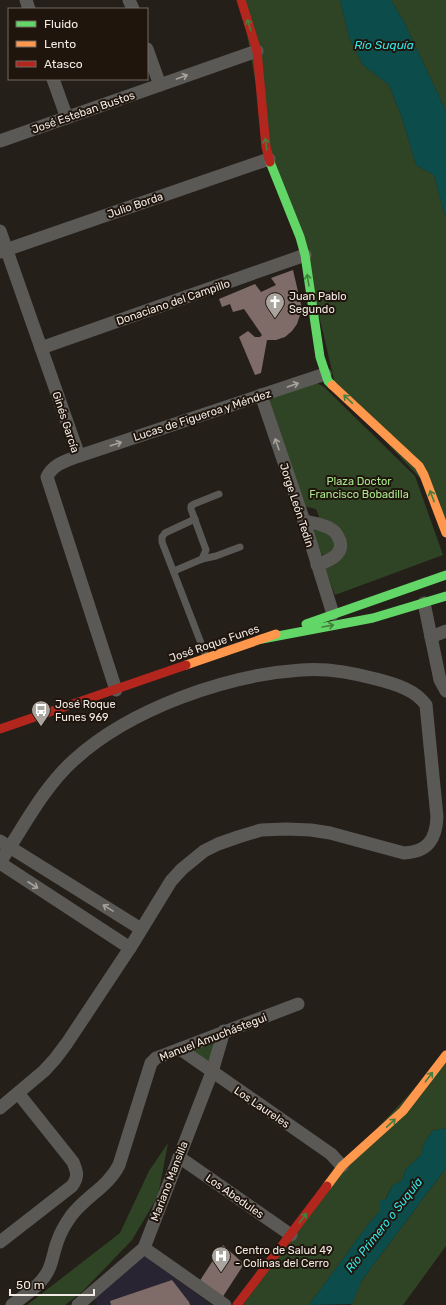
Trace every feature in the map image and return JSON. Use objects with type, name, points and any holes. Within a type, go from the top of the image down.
[{"type":"main road","points":[[241,0],[257,51],[266,147],[269,159],[300,237],[320,357],[325,374],[328,381],[419,466],[424,475],[446,533]]},
{"type":"main road","name":"José Roque Funes","points":[[0,729],[446,575]]},
{"type":"main road","points":[[262,638],[372,618],[446,596]]},
{"type":"main road","points":[[238,1305],[342,1166],[403,1111],[446,1055]]},
{"type":"street","name":"José Esteban Bustos","points":[[0,141],[257,51]]},
{"type":"street","points":[[148,52],[160,85]]},
{"type":"street","points":[[53,80],[67,118]]},
{"type":"street","name":"Julio Borda","points":[[3,251],[269,159]]},
{"type":"street","name":"Ginés García","points":[[0,231],[3,251],[41,348],[79,456],[58,464],[52,468],[47,477],[116,690]]},
{"type":"street","name":"Donaciano del Campillo","points":[[41,348],[304,255]]},
{"type":"street","name":"Lucas de Figueroa y Méndez","points":[[79,456],[325,374]]},
{"type":"street","name":"Jorge León Tedin","points":[[261,396],[304,521],[333,614]]},
{"type":"street","points":[[304,521],[331,529],[336,533],[341,543],[341,548],[334,557],[317,565]]},
{"type":"street","points":[[424,603],[440,680],[446,691]]},
{"type":"street","points":[[431,637],[446,631]]},
{"type":"street","points":[[0,1108],[44,1071],[55,1059],[130,948],[171,881],[182,869],[204,851],[238,836],[261,830],[286,829],[311,830],[330,833],[404,853],[416,853],[430,842],[435,835],[437,817],[426,705],[421,698],[413,692],[362,675],[303,670],[249,678],[198,692],[165,704],[107,734],[74,759],[44,792],[5,844],[0,863],[130,948]]},
{"type":"street","points":[[5,844],[141,929]]},
{"type":"street","name":"Manuel Amuchástegui","points":[[12,1305],[37,1286],[44,1277],[49,1269],[58,1240],[71,1216],[85,1200],[111,1179],[116,1172],[120,1165],[151,1063],[156,1058],[298,1004]]},
{"type":"street","name":"Mariano Mansilla","points":[[78,1305],[89,1301],[144,1248],[212,1072],[224,1031]]},
{"type":"street","name":"Los Laureles","points":[[180,1049],[331,1154],[342,1166]]},
{"type":"street","points":[[0,1242],[72,1186],[77,1179],[73,1162],[18,1093]]},
{"type":"street","name":"Los Abedules","points":[[179,1156],[291,1235]]},
{"type":"street","points":[[144,1248],[225,1305]]},
{"type":"lane","points":[[202,559],[206,550],[191,506],[220,494]]},
{"type":"lane","points":[[195,519],[165,533],[162,537],[162,542],[207,658]]},
{"type":"lane","points":[[174,571],[202,559],[216,556],[240,547]]},
{"type":"shaded area","points":[[143,1255],[212,1305],[98,1305],[91,1297]]},
{"type":"green space","points":[[241,0],[340,0],[349,37],[363,65],[389,85],[402,118],[416,165],[434,175],[446,216],[446,533],[429,488],[336,388],[305,255],[269,159]]},
{"type":"green space","points":[[391,0],[446,0],[446,111],[404,22]]},
{"type":"green space","name":"Plaza Doctor Francisco Bobadilla","points":[[315,382],[324,387],[415,476],[443,555],[335,595],[324,566],[343,552],[321,522],[316,509],[303,506],[269,399]]},
{"type":"green space","points":[[313,530],[324,532],[333,539],[335,549],[326,557],[320,553]]},
{"type":"green space","points":[[220,1035],[209,1061],[186,1050]]},
{"type":"green space","points":[[446,1055],[446,1128],[432,1131],[423,1145],[422,1154],[406,1169],[402,1180],[392,1186],[379,1212],[309,1305],[243,1305],[342,1166]]},
{"type":"green space","points":[[168,1143],[158,1196],[132,1240],[82,1292],[65,1305],[27,1305],[120,1233],[149,1171]]},
{"type":"green space","points":[[446,1168],[446,1246],[403,1305],[351,1305],[362,1280]]},
{"type":"water","name":"Río Suquía","points":[[340,0],[391,0],[404,22],[446,111],[446,216],[434,175],[416,165],[402,118],[389,85],[363,65],[349,37]]},
{"type":"water","name":"Río Primero o Suquía","points":[[446,1128],[446,1168],[362,1280],[352,1304],[309,1305],[379,1212],[379,1201],[386,1199],[392,1186],[402,1180],[406,1169],[422,1154],[423,1145],[432,1131]]},
{"type":"building","name":"Juan Pablo Segundo","points":[[293,270],[303,313],[300,315],[297,324],[292,331],[285,337],[276,340],[267,340],[261,373],[255,375],[239,337],[248,331],[255,337],[260,337],[262,335],[244,309],[233,312],[230,304],[222,307],[219,299],[255,284],[261,292],[276,285],[271,278]]},
{"type":"building","name":"Centro de Salud 49 - Colinas del Cerro","points":[[223,1245],[244,1264],[222,1298],[199,1282]]},
{"type":"building","points":[[172,1280],[190,1305],[111,1305],[110,1301]]},
{"type":"traffic: fast","points":[[270,162],[300,237],[305,255],[320,357],[328,381],[332,385]]},
{"type":"traffic: fast","points":[[306,624],[446,575]]},
{"type":"traffic: fast","points":[[262,639],[373,618],[446,596]]},
{"type":"traffic: slow","points":[[332,385],[419,466],[424,475],[446,533]]},
{"type":"traffic: slow","points":[[186,665],[276,634]]},
{"type":"traffic: slow","points":[[327,1186],[342,1166],[403,1111],[446,1055]]},
{"type":"traffic: jam","points":[[241,0],[257,51],[266,147],[270,162]]},
{"type":"traffic: jam","points":[[0,729],[186,665]]},
{"type":"traffic: jam","points":[[237,1305],[327,1186]]},
{"type":"place","name":"Juan Pablo Segundo","points":[[275,319]]},
{"type":"place","name":"José Roque Funes 969","points":[[41,727]]},
{"type":"place","name":"Centro de Salud 49 - Colinas del Cerro","points":[[221,1273]]}]
